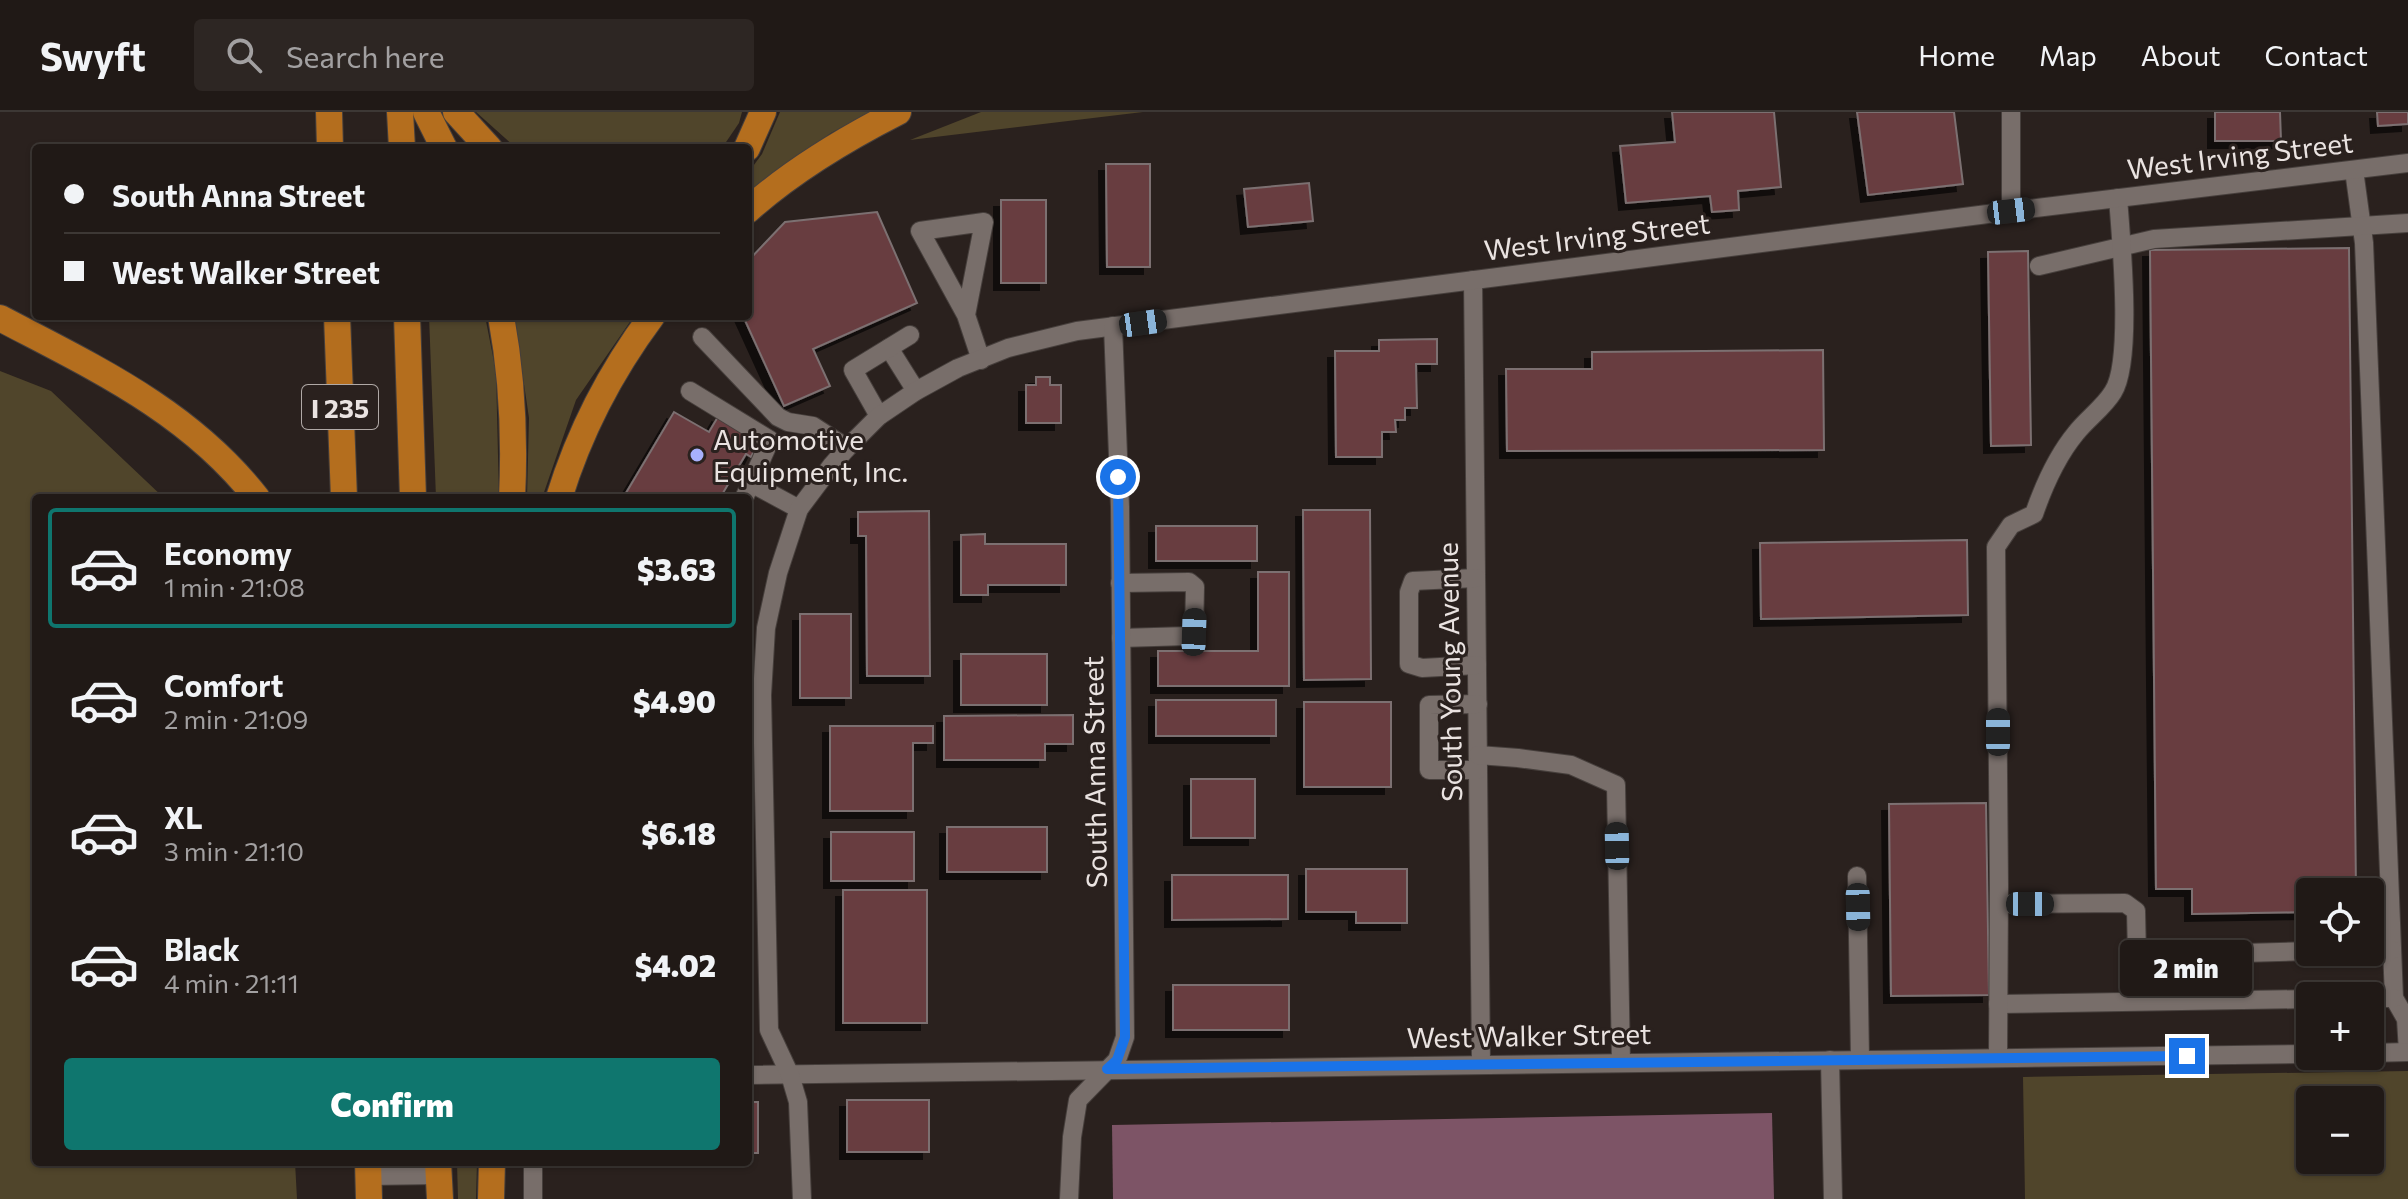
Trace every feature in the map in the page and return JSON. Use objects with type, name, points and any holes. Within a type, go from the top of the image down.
[{"type":"highway","points":[[329,112],[330,144]]},
{"type":"highway","points":[[400,112],[402,144]]},
{"type":"highway","points":[[426,112],[442,144]]},
{"type":"highway","points":[[456,112],[485,144]]},
{"type":"highway","points":[[749,144],[763,112]]},
{"type":"highway","points":[[752,207],[832,148],[898,112]]},
{"type":"highway","points":[[0,318],[112,377],[176,418],[219,455],[253,494]]},
{"type":"highway","name":"I 235","points":[[337,320],[344,494]]},
{"type":"highway","name":"I 235","points":[[407,320],[413,494]]},
{"type":"highway","points":[[501,320],[511,400],[512,494]]},
{"type":"highway","points":[[560,494],[590,418],[625,355],[649,320]]},
{"type":"highway","points":[[491,1199],[492,1166]]},
{"type":"street","points":[[2011,112],[2011,211]]},
{"type":"street","name":"West Irving Street","points":[[802,1199],[798,1102],[790,1075],[769,1030],[762,695],[766,628],[778,573],[799,509],[847,448],[879,416],[916,391],[958,368],[1008,348],[1077,331],[2408,163]]},
{"type":"street","points":[[2354,170],[2361,226],[2394,998],[2406,1019],[2408,1052],[2384,1053]]},
{"type":"street","points":[[1998,1058],[1996,547],[2011,525],[2034,514],[2045,482],[2074,434],[2114,392],[2122,368],[2124,270],[2118,198]]},
{"type":"street","points":[[966,315],[984,222],[920,231],[966,315],[981,360]]},
{"type":"street","points":[[2039,266],[2154,239],[2408,223]]},
{"type":"street","name":"South Young Avenue","points":[[1473,280],[1481,1063]]},
{"type":"street","name":"South Anna Street","points":[[1069,1199],[1072,1137],[1078,1100],[1117,1060],[1125,1037],[1121,638],[1113,326]]},
{"type":"street","points":[[879,416],[853,370],[910,335]]},
{"type":"street","points":[[702,337],[778,417],[813,426],[847,448]]},
{"type":"street","points":[[889,348],[916,391]]},
{"type":"street","points":[[690,391],[770,440],[747,491],[799,509]]},
{"type":"street","points":[[1476,578],[1413,581],[1409,592],[1409,664],[1422,668],[1477,665]]},
{"type":"street","points":[[1120,583],[1189,582],[1195,587],[1194,632],[1188,636],[1121,638]]},
{"type":"street","points":[[1478,704],[1429,705],[1429,770],[1518,758],[1571,765],[1616,785],[1621,1062]]},
{"type":"street","points":[[1857,876],[1860,1059]]},
{"type":"street","points":[[1999,904],[2125,903],[2136,911],[2137,956],[2296,951]]},
{"type":"street","points":[[2384,950],[2392,950]]},
{"type":"street","points":[[2384,998],[2394,998]]},
{"type":"street","points":[[1998,1004],[2296,999]]},
{"type":"street","name":"West Walker Street","points":[[752,1075],[2296,1054]]},
{"type":"street","points":[[1830,1060],[1833,1199]]},
{"type":"street","points":[[533,1166],[533,1199]]},
{"type":"street","points":[[368,1179],[439,1179]]},
{"type":"shaded area","points":[[476,112],[742,112],[739,123],[725,144],[512,144]]},
{"type":"shaded area","points":[[780,112],[871,112],[831,133],[752,191],[752,168],[762,154]]},
{"type":"shaded area","points":[[981,112],[1143,112],[910,140]]},
{"type":"shaded area","points":[[429,320],[486,320],[496,372],[499,494],[436,494]]},
{"type":"shaded area","points":[[515,320],[631,320],[576,400],[543,494],[527,494],[529,418]]},
{"type":"shaded area","points":[[0,371],[51,391],[160,494],[32,494],[32,1166],[295,1166],[297,1199],[0,1199]]},
{"type":"shaded area","points":[[2408,1071],[2408,1199],[2025,1199],[2023,1077]]},
{"type":"shaded area","points":[[1772,1113],[1774,1199],[1113,1199],[1112,1125]]},
{"type":"shaded area","points":[[457,1166],[477,1166],[476,1199],[458,1199]]},
{"type":"building","points":[[1672,112],[1774,112],[1781,187],[1738,191],[1739,210],[1712,212],[1710,196],[1626,203],[1620,146],[1675,142]]},
{"type":"building","points":[[1857,112],[1954,112],[1963,184],[1868,195]]},
{"type":"building","points":[[2215,112],[2280,112],[2281,141],[2215,141]]},
{"type":"building","points":[[2377,112],[2408,112],[2408,124],[2378,126]]},
{"type":"building","points":[[1106,164],[1150,164],[1150,267],[1107,267]]},
{"type":"building","points":[[1309,183],[1313,221],[1248,227],[1244,189]]},
{"type":"building","points":[[1001,200],[1046,200],[1046,283],[1001,283]]},
{"type":"building","points":[[877,212],[917,303],[813,349],[830,386],[784,406],[745,320],[752,320],[752,257],[785,222]]},
{"type":"building","points":[[2349,248],[2356,878],[2296,878],[2296,912],[2192,914],[2192,889],[2156,889],[2150,250]]},
{"type":"building","points":[[2028,251],[2031,445],[1991,446],[1988,252]]},
{"type":"building","points":[[1437,339],[1437,364],[1416,364],[1417,408],[1405,408],[1405,420],[1395,420],[1396,432],[1382,432],[1382,457],[1336,457],[1335,351],[1379,351],[1379,340]]},
{"type":"building","points":[[1823,350],[1824,450],[1507,451],[1506,369],[1592,369],[1592,352]]},
{"type":"building","points":[[1036,377],[1050,377],[1050,385],[1061,385],[1061,423],[1026,423],[1026,385],[1036,385]]},
{"type":"building","name":"Automotive Equipment, Inc.","points":[[674,412],[709,432],[719,415],[756,436],[749,448],[754,451],[751,457],[746,454],[722,494],[625,494]]},
{"type":"building","points":[[1303,510],[1370,510],[1371,679],[1304,680]]},
{"type":"building","points":[[929,511],[930,676],[867,676],[866,536],[858,536],[858,512]]},
{"type":"building","points":[[1156,526],[1257,526],[1257,561],[1156,561]]},
{"type":"building","points":[[985,534],[985,544],[1066,544],[1066,585],[988,585],[988,595],[961,595],[961,535]]},
{"type":"building","points":[[1967,540],[1968,615],[1761,619],[1760,543]]},
{"type":"building","points":[[1258,572],[1289,572],[1289,686],[1158,686],[1158,651],[1258,651]]},
{"type":"building","points":[[800,614],[851,614],[851,698],[800,698]]},
{"type":"building","points":[[961,654],[1047,654],[1047,705],[961,705]]},
{"type":"building","points":[[1156,700],[1276,700],[1276,736],[1156,736]]},
{"type":"building","points":[[1304,702],[1391,702],[1391,787],[1304,787]]},
{"type":"building","points":[[1073,715],[1073,744],[1045,744],[1045,760],[944,760],[944,716]]},
{"type":"building","points":[[830,726],[933,726],[933,743],[913,743],[913,811],[830,811]]},
{"type":"building","points":[[1191,779],[1255,779],[1255,838],[1191,838]]},
{"type":"building","points":[[1986,803],[1989,995],[1891,996],[1889,804]]},
{"type":"building","points":[[947,827],[1047,827],[1047,872],[947,872]]},
{"type":"building","points":[[831,832],[914,832],[914,881],[831,881]]},
{"type":"building","points":[[1306,869],[1407,869],[1407,923],[1356,923],[1356,912],[1306,912]]},
{"type":"building","points":[[1172,875],[1288,875],[1288,919],[1172,920]]},
{"type":"building","points":[[843,890],[927,890],[927,1023],[843,1023]]},
{"type":"building","points":[[1173,985],[1289,985],[1289,1030],[1173,1030]]},
{"type":"building","points":[[847,1100],[929,1100],[929,1152],[847,1152]]},
{"type":"building","points":[[752,1102],[758,1102],[758,1153],[752,1153]]},
{"type":"place","name":"Automotive Equipment, Inc.","points":[[697,455]]},
{"type":"route","points":[[1118,477],[1125,1037],[1117,1060],[1107,1069],[2187,1056]]}]
